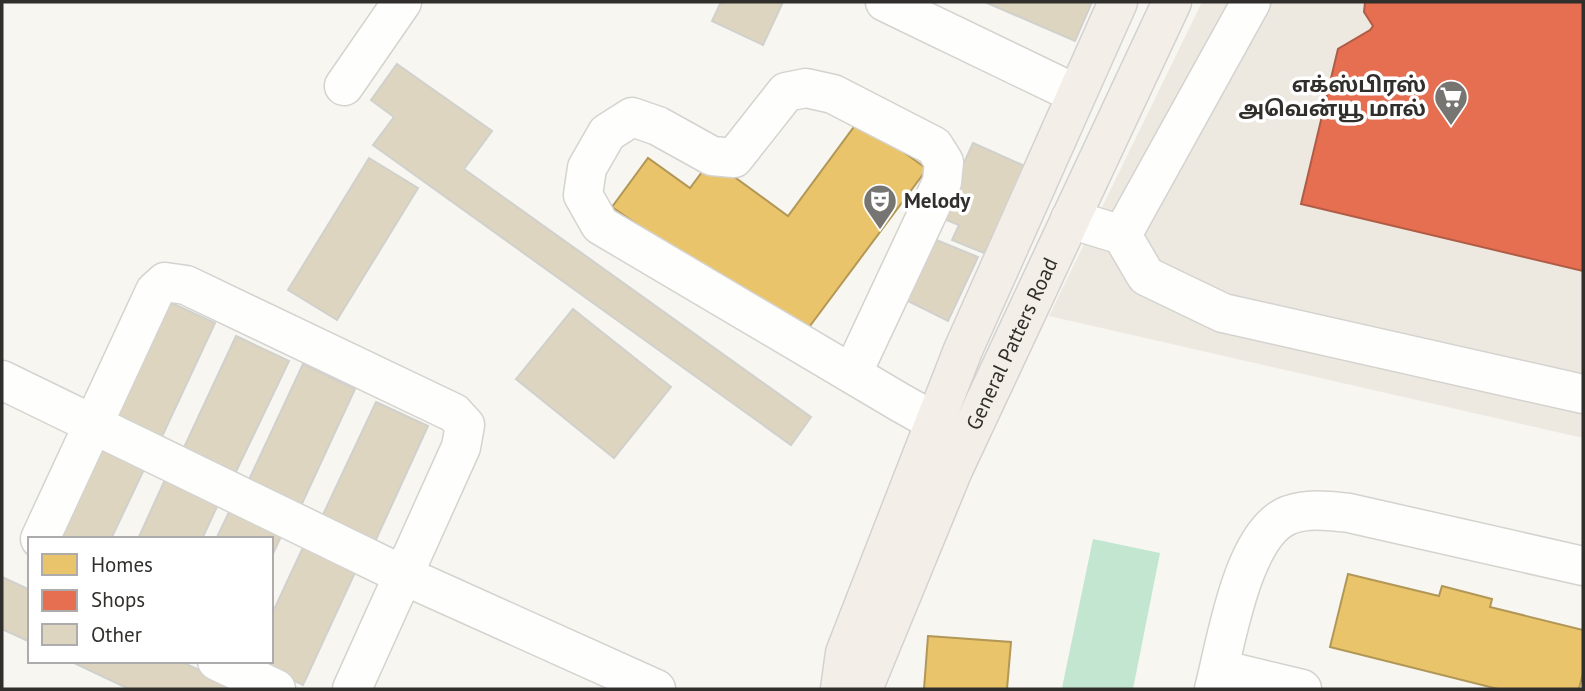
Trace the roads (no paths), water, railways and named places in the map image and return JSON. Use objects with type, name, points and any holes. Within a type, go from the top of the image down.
[{"type":"main road","name":"General Patters Road","points":[[840,689],[845,653],[963,349],[1118,2]]},
{"type":"main road","name":"General Patters Road","points":[[863,689],[953,470],[1172,2]]},
{"type":"street","points":[[344,86],[402,2]]},
{"type":"street","points":[[885,2],[1076,94]]},
{"type":"street","points":[[1122,236],[1251,2]]},
{"type":"street","points":[[852,374],[942,182],[944,162],[934,146],[833,94],[806,88],[786,92],[734,158],[712,156],[657,126],[632,117],[607,133],[587,168],[583,195],[600,225],[852,374],[935,422]]},
{"type":"street","points":[[1070,219],[1122,236],[1146,276],[1223,313],[1583,394]]},
{"type":"street","points":[[41,537],[155,291],[166,282],[186,285],[454,412],[465,425],[461,447],[352,689]]},
{"type":"street","points":[[2,380],[405,576],[656,689]]},
{"type":"street","points":[[1302,689],[1217,679],[1242,578],[1250,557],[1269,530],[1287,515],[1314,509],[1349,513],[1583,566]]},
{"type":"street","points":[[221,663],[276,689]]},
{"type":"place","name":"எக்ஸ்பிரஸ் அவென்யூ மால்","points":[[1451,127]]},
{"type":"place","name":"Melody","points":[[880,231]]}]
